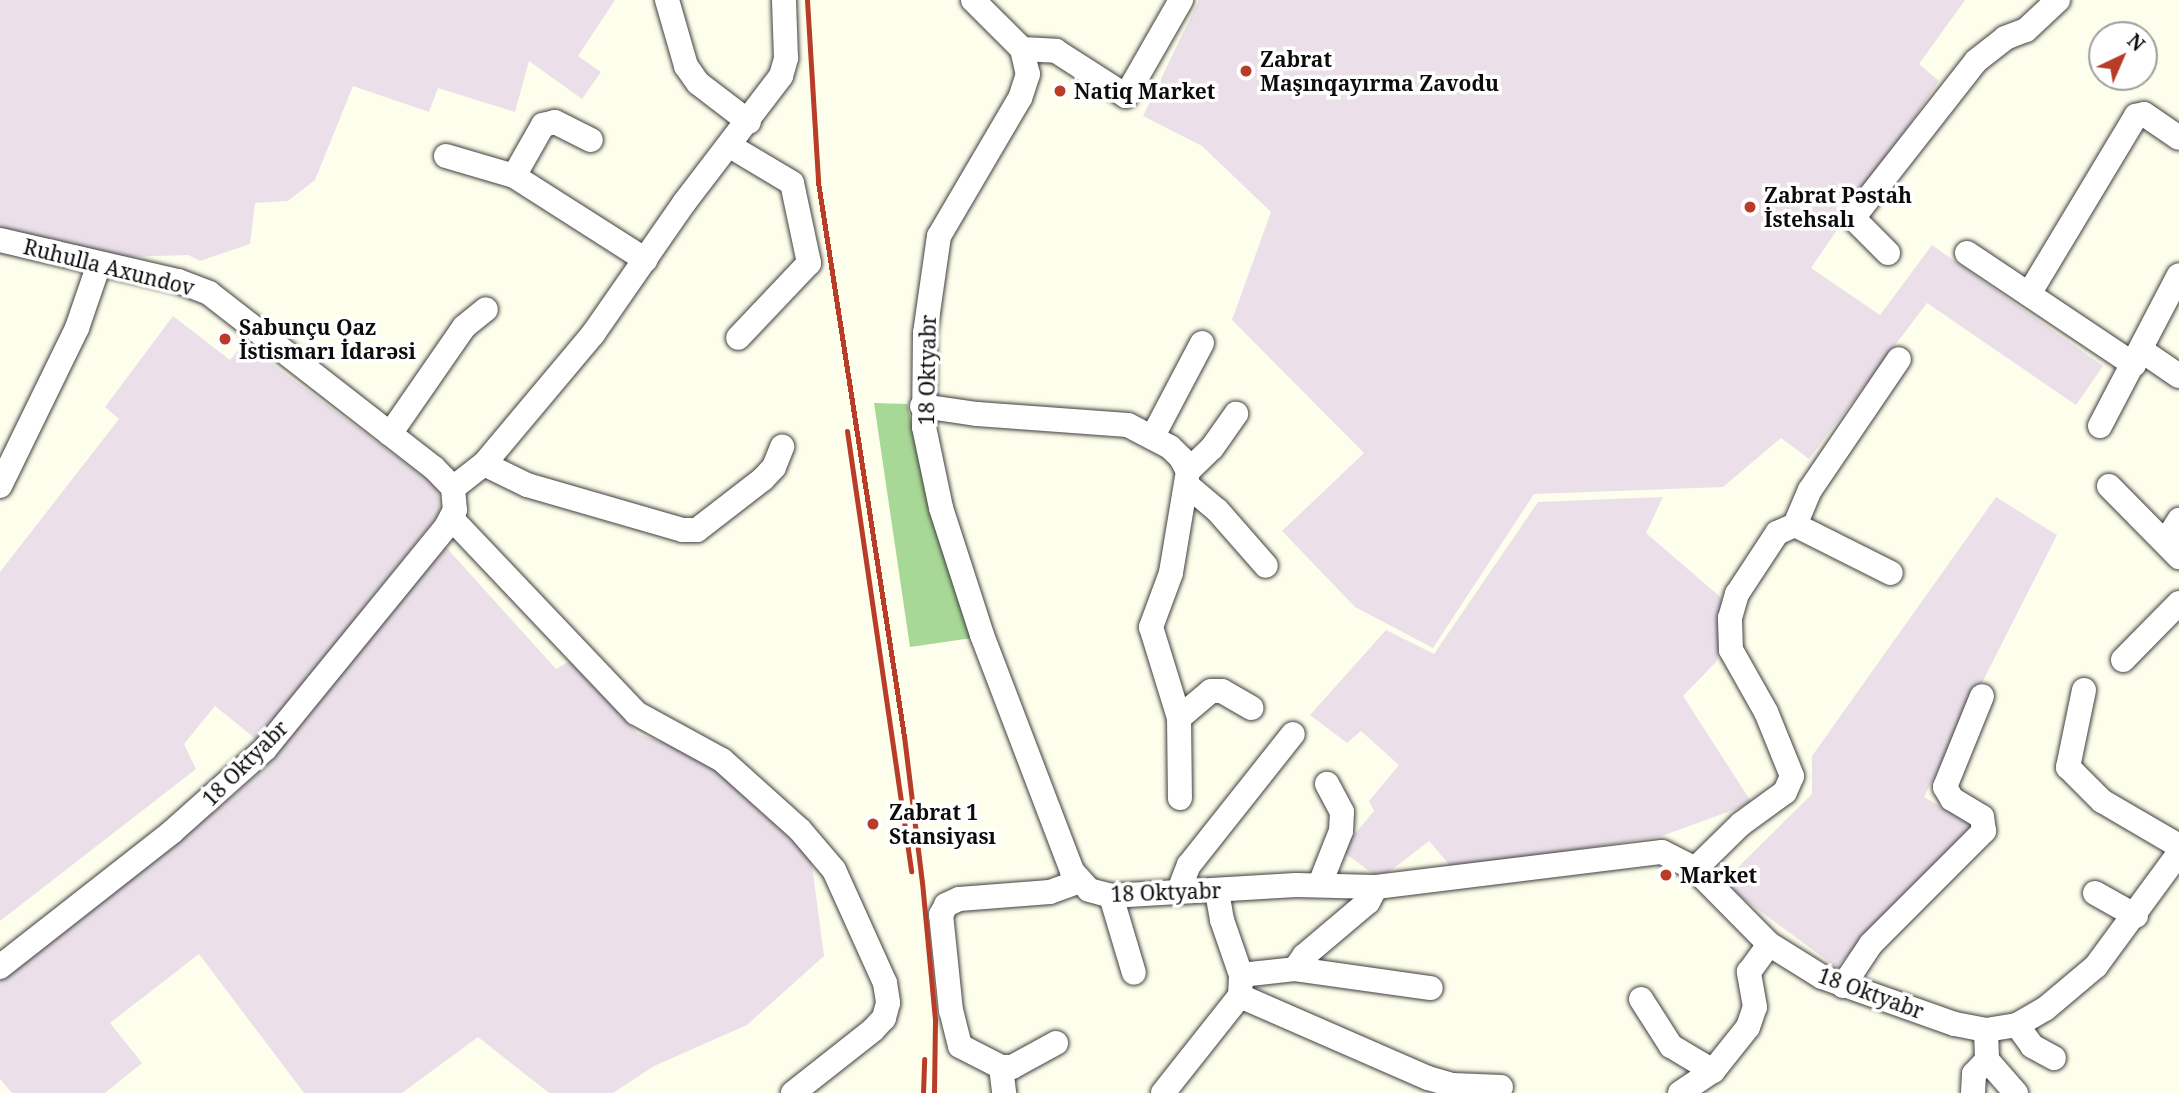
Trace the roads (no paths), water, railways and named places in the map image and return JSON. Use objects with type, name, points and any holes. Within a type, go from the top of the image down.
[{"type":"street","points":[[667,0],[686,66],[698,83],[749,122]]},
{"type":"street","points":[[784,0],[785,69],[749,122],[684,203],[593,334],[484,464],[453,488],[452,519],[636,713],[722,760],[800,830],[834,870],[885,983],[888,1003],[884,1018],[873,1030],[793,1093]]},
{"type":"street","points":[[973,0],[1022,49],[1056,51],[1126,96],[1181,0]]},
{"type":"street","points":[[1888,253],[1853,218],[1976,61],[2005,37],[2026,30],[2058,0]]},
{"type":"street","name":"18 Oktyabr","points":[[1022,49],[1028,74],[1020,98],[939,236],[930,280],[922,406],[941,508],[982,635],[1080,881],[1089,890],[1111,896],[1320,884],[1376,887],[1643,851],[1662,852],[1695,869],[1769,944],[1843,986],[1986,1030]]},
{"type":"street","points":[[2029,294],[2136,116],[2144,114],[2179,138]]},
{"type":"street","points":[[514,176],[543,125],[555,122],[591,140]]},
{"type":"street","points":[[730,146],[792,183],[809,263],[738,338]]},
{"type":"street","points":[[446,156],[514,176],[646,260]]},
{"type":"street","name":"Ruhulla Axundov","points":[[0,240],[178,281],[209,293],[390,433],[453,488]]},
{"type":"street","points":[[1968,253],[2029,294],[2137,357],[2179,376]]},
{"type":"street","points":[[0,486],[77,328],[99,264]]},
{"type":"street","points":[[2100,426],[2179,275]]},
{"type":"street","points":[[390,433],[464,327],[486,309]]},
{"type":"street","points":[[1153,436],[1202,343]]},
{"type":"street","points":[[1695,869],[1790,785],[1791,776],[1766,712],[1728,639],[1737,594],[1777,533],[1795,525],[1810,490],[1899,359]]},
{"type":"street","points":[[922,406],[977,414],[1120,424],[1153,436],[1170,447],[1187,478],[1266,566]]},
{"type":"street","points":[[1180,798],[1179,718],[1151,628],[1171,573],[1187,478],[1236,414]]},
{"type":"street","points":[[484,464],[527,485],[683,530],[696,530],[763,479],[774,467],[782,447]]},
{"type":"street","points":[[2109,486],[2172,549]]},
{"type":"street","name":"18 Oktyabr","points":[[0,967],[172,832],[248,765],[452,519]]},
{"type":"street","points":[[2172,549],[2179,520]]},
{"type":"street","points":[[1795,525],[1891,573]]},
{"type":"street","points":[[2123,660],[2179,603]]},
{"type":"street","points":[[2084,690],[2068,767],[2102,801],[2179,846]]},
{"type":"street","points":[[1179,718],[1211,691],[1222,691],[1251,708]]},
{"type":"street","points":[[1843,986],[1871,944],[1984,831],[1982,817],[1952,799],[1945,787],[1982,696]]},
{"type":"street","points":[[1178,893],[1189,864],[1293,734]]},
{"type":"street","points":[[1320,884],[1341,831],[1342,812],[1327,784]]},
{"type":"street","points":[[2016,1093],[1987,1060],[1986,1030],[2017,1025],[2088,973],[2136,916],[2179,853]]},
{"type":"street","points":[[1056,1043],[1012,1067],[1001,1067],[960,1046],[955,1035],[942,909],[959,899],[1050,892],[1080,881]]},
{"type":"street","points":[[1295,969],[1304,956],[1368,902],[1376,887]]},
{"type":"street","points":[[1217,891],[1222,920],[1241,986],[1428,1078],[1501,1087]]},
{"type":"street","points":[[2095,893],[2136,916]]},
{"type":"street","points":[[1111,896],[1134,973]]},
{"type":"street","points":[[1679,1093],[1713,1071],[1753,1016],[1749,972],[1769,944]]},
{"type":"street","points":[[1163,1093],[1241,986],[1295,969],[1431,988]]},
{"type":"street","points":[[1641,999],[1671,1046],[1713,1071]]},
{"type":"street","points":[[2017,1025],[2032,1046],[2054,1058]]},
{"type":"street","points":[[1973,1093],[1974,1074],[1987,1060]]},
{"type":"street","points":[[1001,1067],[1004,1093]]},
{"type":"railway","points":[[807,0],[818,182],[904,736],[922,882],[935,1020],[934,1093]]},
{"type":"railway","points":[[847,431],[911,871]]},
{"type":"railway","points":[[923,1093],[924,1059]]},
{"type":"place","name":"Zabrat Maşınqayırma Zavodu","points":[[1246,71]]},
{"type":"place","name":"Natiq Market","points":[[1060,91]]},
{"type":"place","name":"Zabrat Pəstah İstehsalı","points":[[1750,207]]},
{"type":"place","name":"Sabunçu Qaz İstismarı İdarəsi","points":[[225,339]]},
{"type":"place","name":"Zabrat 1 Stansiyası","points":[[873,824]]},
{"type":"place","name":"Market","points":[[1666,875]]}]
